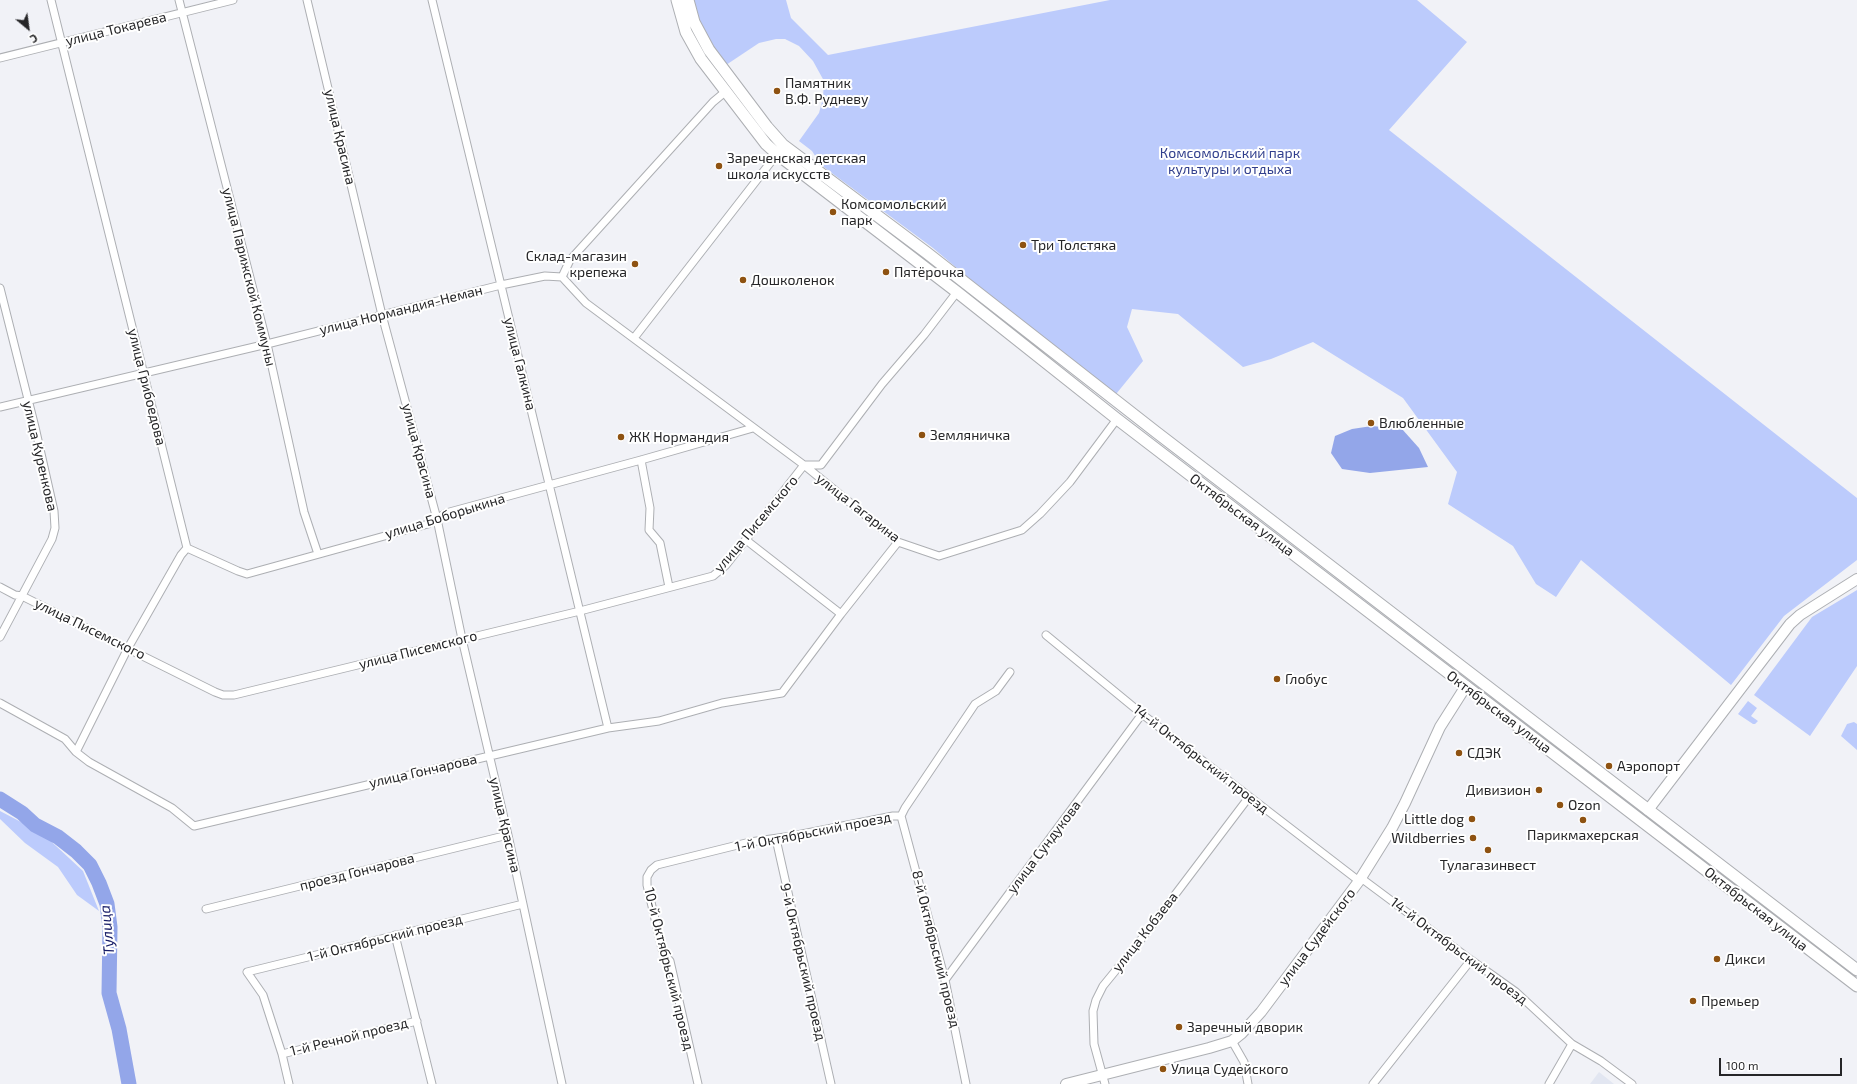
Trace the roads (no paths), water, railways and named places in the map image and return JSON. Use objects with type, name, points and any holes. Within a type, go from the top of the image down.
[{"type":"main road","name":"Октябрьская улица","points":[[677,0],[683,24],[690,41],[701,59],[766,144],[780,150],[928,252],[1156,432],[1857,970]]},
{"type":"main road","name":"Октябрьская улица","points":[[688,0],[694,22],[709,50],[768,128],[780,150],[1117,419],[1857,986]]},
{"type":"main road","name":"улица Судейского","points":[[1466,686],[1473,675]]},
{"type":"main road","points":[[1641,820],[1648,810]]},
{"type":"street","name":"улица Грибоедова","points":[[51,0],[60,43],[186,548]]},
{"type":"street","name":"улица Парижской Коммуны","points":[[179,0],[267,344],[304,512],[318,554]]},
{"type":"street","name":"улица Токарева","points":[[0,58],[233,0]]},
{"type":"street","name":"улица Красина","points":[[307,0],[382,315],[437,519],[462,639],[508,835],[562,1084]]},
{"type":"street","name":"улица Галкина","points":[[432,0],[608,728]]},
{"type":"street","points":[[562,277],[570,260],[713,102],[725,92]]},
{"type":"street","points":[[634,338],[780,150]]},
{"type":"street","name":"улица Нормандия-Неман","points":[[0,407],[267,344],[500,285],[545,276],[562,277]]},
{"type":"street","name":"улица Гагарина","points":[[562,277],[586,303],[804,465],[898,542],[939,556],[1022,530],[1040,514],[1070,482],[1117,419]]},
{"type":"street","name":"улица Куренкова","points":[[0,288],[35,427],[54,511],[55,528],[52,539],[0,637]]},
{"type":"street","points":[[804,465],[822,464],[882,384],[958,292]]},
{"type":"street","name":"улица Боборыкина","points":[[186,548],[247,574],[428,524],[446,513],[550,486],[753,428]]},
{"type":"street","points":[[641,460],[650,508],[650,530],[660,543],[669,587]]},
{"type":"street","name":"улица Писемского","points":[[0,587],[15,595],[22,596],[215,692],[234,694],[580,612],[713,576],[726,565],[804,465]]},
{"type":"street","points":[[746,540],[841,614]]},
{"type":"street","name":"улица Гончарова","points":[[0,703],[65,738],[76,752],[89,762],[172,808],[194,826],[608,728],[659,721],[722,703],[782,693],[841,614],[898,542]]},
{"type":"street","points":[[76,752],[128,648],[180,555],[186,548]]},
{"type":"street","points":[[1648,810],[1790,624],[1857,579]]},
{"type":"street","name":"14-й Октябрьский проезд","points":[[1046,635],[1142,714],[1187,747],[1249,798],[1516,992],[1572,1044],[1601,1061],[1632,1084]]},
{"type":"street","name":"1-й Октябрьский проезд","points":[[647,877],[657,865],[750,842],[776,839],[893,816],[901,816],[904,808],[975,704],[996,691],[1010,672]]},
{"type":"street","name":"улица Судейского","points":[[1066,1084],[1104,1080],[1232,1041],[1242,1033],[1261,1012],[1360,879],[1392,828],[1440,727],[1466,686]]},
{"type":"street","name":"улица Сундукова","points":[[945,980],[1142,714]]},
{"type":"street","name":"улица Кобзева","points":[[1104,1080],[1094,1044],[1093,1030],[1093,1011],[1096,1000],[1103,986],[1143,937],[1249,798]]},
{"type":"street","name":"8-й Октябрьский проезд","points":[[901,816],[905,824],[945,980],[966,1084]]},
{"type":"street","name":"проезд Гончарова","points":[[206,909],[508,835]]},
{"type":"street","name":"9-й Октябрьский проезд","points":[[776,839],[831,1084]]},
{"type":"street","name":"10-й Октябрьский проезд","points":[[647,877],[647,885],[663,953],[670,962],[698,1084]]},
{"type":"street","name":"1-й Октябрьский проезд","points":[[282,1054],[263,995],[247,972],[523,904]]},
{"type":"street","points":[[396,935],[432,1084]]},
{"type":"street","points":[[1373,1084],[1471,960]]},
{"type":"street","name":"1-й Речной проезд","points":[[282,1054],[417,1021]]},
{"type":"street","points":[[1232,1041],[1244,1062],[1248,1084]]},
{"type":"street","points":[[1549,1084],[1572,1044]]},
{"type":"street","points":[[282,1054],[289,1084]]},
{"type":"waterway","name":"Тулица","points":[[0,799],[22,813],[35,825],[58,837],[76,851],[90,865],[99,883],[107,904],[110,927],[109,993],[119,1029],[129,1084]]},
{"type":"place","name":"Памятник В.Ф. Рудневу","points":[[777,91]]},
{"type":"place","name":"Зареченская детская школа искусств","points":[[719,166]]},
{"type":"place","name":"Комсомольский парк","points":[[833,212]]},
{"type":"place","name":"Три Толстяка","points":[[1023,245]]},
{"type":"place","name":"Склад-магазин крепежа","points":[[635,264]]},
{"type":"place","name":"Пятёрочка","points":[[886,272]]},
{"type":"place","name":"Дошколенок","points":[[743,280]]},
{"type":"place","name":"Влюбленные","points":[[1371,423]]},
{"type":"place","name":"Земляничка","points":[[922,435]]},
{"type":"place","name":"ЖК Нормандия","points":[[621,437]]},
{"type":"place","name":"Глобус","points":[[1277,679]]},
{"type":"place","name":"СДЭК","points":[[1459,753]]},
{"type":"place","name":"Аэропорт","points":[[1609,766]]},
{"type":"place","name":"Дивизион","points":[[1539,790]]},
{"type":"place","name":"Ozon","points":[[1560,805]]},
{"type":"place","name":"Little dog","points":[[1472,819]]},
{"type":"place","name":"Парикмахерская","points":[[1583,820]]},
{"type":"place","name":"Wildberries","points":[[1473,838]]},
{"type":"place","name":"Тулагазинвест","points":[[1488,850]]},
{"type":"place","name":"Дикси","points":[[1717,959]]},
{"type":"place","name":"Премьер","points":[[1693,1001]]},
{"type":"place","name":"Заречный дворик","points":[[1179,1027]]},
{"type":"place","name":"Улица Судейского","points":[[1163,1069]]},
{"type":"park label","name":"Комсомольский парк культуры и отдыха","points":[[1230,162]]}]
